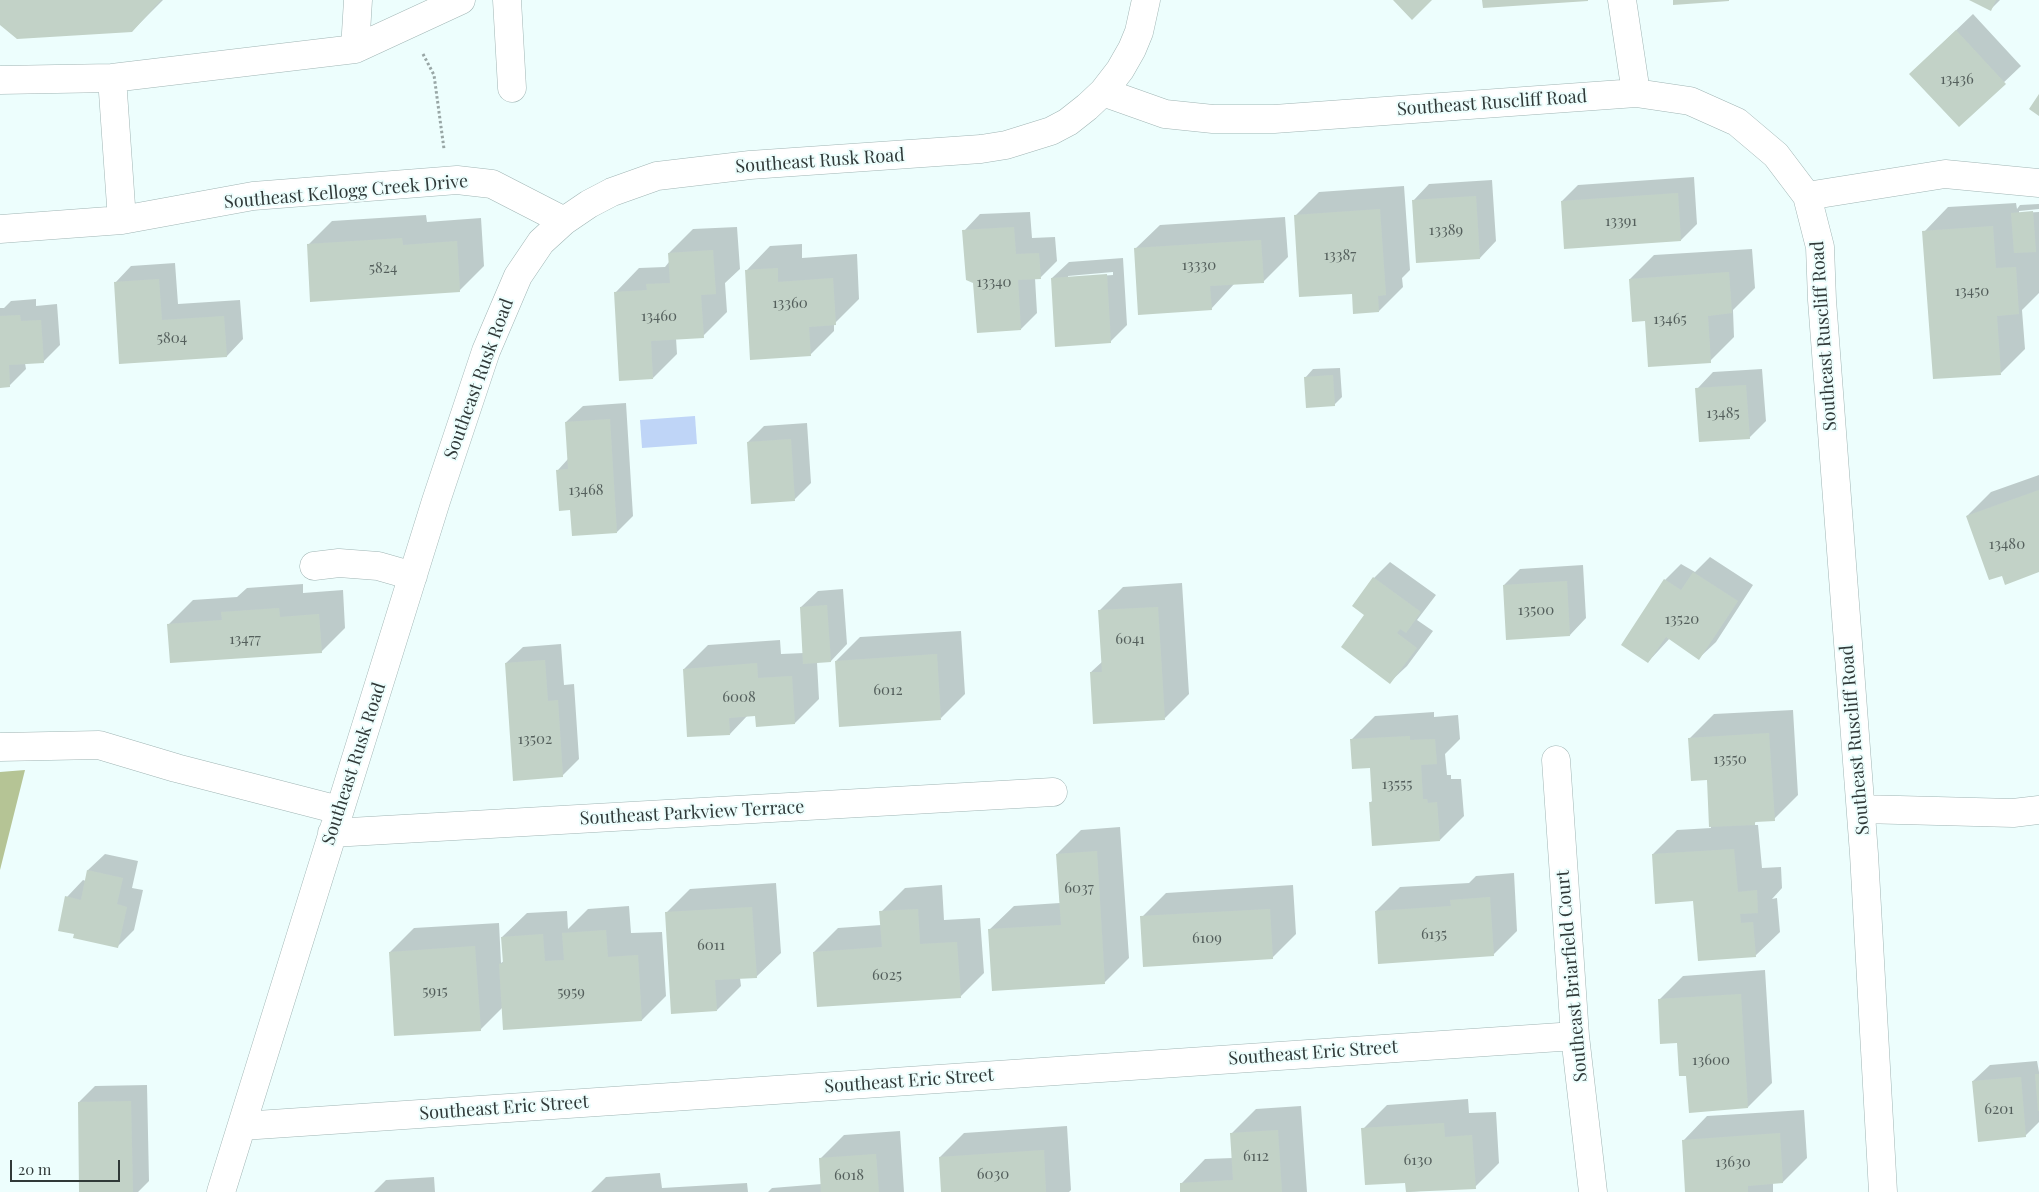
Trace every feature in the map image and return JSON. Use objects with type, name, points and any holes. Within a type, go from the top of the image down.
[{"type":"street","points":[[355,49],[358,0]]},
{"type":"street","points":[[0,80],[112,78],[355,49],[461,0]]},
{"type":"street","points":[[507,0],[512,88]]},
{"type":"street","name":"Southeast Rusk Road","points":[[221,1192],[413,576],[486,351],[518,276],[541,242],[564,221],[612,192],[658,176],[750,165],[954,152],[1006,145],[1051,131],[1068,122],[1103,92],[1132,49],[1146,0]]},
{"type":"street","points":[[1622,0],[1636,93]]},
{"type":"street","points":[[112,78],[122,220]]},
{"type":"street","name":"Southeast Ruscliff Road","points":[[1103,92],[1165,114],[1213,119],[1274,119],[1636,93],[1690,101],[1737,122],[1776,155],[1807,196],[1820,247],[1823,319],[1861,809],[1883,1192]]},
{"type":"street","points":[[1807,196],[1945,174],[2035,180],[2039,183]]},
{"type":"street","name":"Southeast Kellogg Creek Drive","points":[[0,229],[122,220],[253,196],[457,180],[476,180],[492,184],[564,221]]},
{"type":"street","points":[[314,566],[339,563],[378,566],[413,576]]},
{"type":"street","name":"Southeast Parkview Terrace","points":[[0,747],[99,745],[176,768],[336,822],[1052,792]]},
{"type":"street","name":"Southeast Briarfield Court","points":[[1556,760],[1575,1036],[1593,1192]]},
{"type":"street","points":[[1861,809],[2013,813],[2039,810]]},
{"type":"street","name":"Southeast Eric Street","points":[[242,1126],[1575,1036]]},
{"type":"path","points":[[408,25],[434,75],[444,152]]},
{"type":"green space","points":[[25,770],[0,870],[0,772]]},
{"type":"water","points":[[695,416],[697,444],[642,448],[640,420]]},
{"type":"building","points":[[0,0],[161,0],[132,32],[17,39],[0,25]]},
{"type":"building","points":[[1393,0],[1432,0],[1412,20]]},
{"type":"building","points":[[1482,0],[1588,0],[1588,1],[1483,8]]},
{"type":"building","points":[[1673,0],[1729,0],[1729,1],[1673,5]]},
{"type":"building","points":[[1969,0],[1996,0],[1991,11]]},
{"type":"building","points":[[1956,30],[2006,84],[1959,127],[1909,74]]},
{"type":"building","points":[[2039,94],[2039,116],[2029,109]]},
{"type":"building","points":[[1678,193],[1681,241],[1564,249],[1561,201]]},
{"type":"building","points":[[1476,196],[1480,259],[1416,263],[1412,200]]},
{"type":"building","points":[[1380,209],[1386,295],[1378,296],[1379,312],[1353,314],[1352,294],[1299,297],[1294,215]]},
{"type":"building","points":[[2033,211],[2036,252],[2014,253],[2011,213]]},
{"type":"building","points":[[1993,226],[1996,268],[2016,267],[2019,314],[1997,316],[2001,375],[1933,379],[1922,231]]},
{"type":"building","points":[[1014,227],[1016,254],[1039,253],[1041,279],[1018,280],[1021,330],[977,333],[973,283],[966,280],[962,230]]},
{"type":"building","points":[[402,238],[403,245],[457,241],[460,292],[310,302],[307,244]]},
{"type":"building","points":[[1261,240],[1264,283],[1210,286],[1212,310],[1138,315],[1134,248]]},
{"type":"building","points":[[713,250],[716,294],[701,295],[704,338],[651,341],[653,379],[619,381],[614,292],[647,290],[646,284],[670,283],[668,253]]},
{"type":"building","points":[[778,268],[778,282],[833,278],[836,325],[809,327],[811,356],[750,360],[745,270]]},
{"type":"building","points":[[1729,272],[1732,313],[1708,316],[1711,363],[1648,367],[1645,321],[1632,322],[1629,279]]},
{"type":"building","points":[[1107,274],[1111,343],[1055,347],[1051,278]]},
{"type":"building","points":[[159,279],[162,320],[224,316],[227,357],[119,364],[114,282]]},
{"type":"building","points":[[20,315],[21,321],[41,320],[44,363],[9,365],[10,387],[0,388],[0,316]]},
{"type":"building","points":[[1333,375],[1335,406],[1306,408],[1304,377]]},
{"type":"building","points":[[1746,385],[1750,439],[1699,442],[1695,388]]},
{"type":"building","points":[[610,419],[617,533],[572,536],[570,510],[559,511],[556,470],[568,469],[565,422]]},
{"type":"building","points":[[791,439],[795,501],[751,504],[747,442]]},
{"type":"building","points":[[2039,490],[2039,572],[2005,585],[2002,576],[1989,580],[1966,516]]},
{"type":"building","points":[[1693,572],[1738,601],[1699,660],[1666,637],[1648,663],[1621,645],[1664,579],[1681,590]]},
{"type":"building","points":[[1373,577],[1421,612],[1406,633],[1400,629],[1397,633],[1417,648],[1390,684],[1341,647],[1364,615],[1352,606]]},
{"type":"building","points":[[1567,581],[1570,636],[1506,640],[1503,585]]},
{"type":"building","points":[[827,605],[831,662],[803,664],[800,607]]},
{"type":"building","points":[[1158,607],[1165,720],[1093,724],[1090,672],[1102,672],[1098,610]]},
{"type":"building","points":[[279,608],[280,617],[319,614],[322,653],[170,663],[167,624],[222,620],[221,612]]},
{"type":"building","points":[[937,654],[941,720],[839,727],[835,661]]},
{"type":"building","points":[[545,660],[548,701],[558,700],[563,777],[513,781],[505,663]]},
{"type":"building","points":[[757,663],[758,678],[792,676],[795,724],[756,727],[755,716],[729,718],[730,735],[687,737],[683,669]]},
{"type":"building","points":[[1769,733],[1775,821],[1755,822],[1755,825],[1709,827],[1707,780],[1691,781],[1688,738]]},
{"type":"building","points":[[1410,736],[1410,740],[1435,739],[1437,764],[1421,765],[1423,799],[1427,799],[1428,803],[1437,802],[1440,841],[1372,846],[1369,802],[1372,802],[1370,768],[1352,769],[1350,739]]},
{"type":"building","points":[[1734,849],[1738,892],[1757,890],[1758,913],[1740,914],[1741,923],[1753,922],[1756,957],[1698,961],[1693,901],[1655,904],[1652,854]]},
{"type":"building","points":[[1097,851],[1105,984],[992,991],[988,929],[1061,925],[1056,854]]},
{"type":"building","points":[[87,870],[123,878],[117,904],[127,907],[118,948],[73,938],[74,934],[58,931],[65,896],[81,900]]},
{"type":"building","points":[[1490,897],[1494,956],[1378,964],[1375,911],[1451,906],[1450,900]]},
{"type":"building","points":[[752,907],[757,978],[715,980],[717,1011],[671,1014],[665,912]]},
{"type":"building","points":[[918,909],[920,944],[957,942],[961,998],[817,1007],[813,952],[882,947],[879,911]]},
{"type":"building","points":[[1270,909],[1273,959],[1143,967],[1140,916]]},
{"type":"building","points":[[606,930],[608,957],[638,955],[642,1021],[503,1030],[499,964],[503,963],[501,937],[543,934],[545,961],[564,960],[562,933]]},
{"type":"building","points":[[475,946],[481,1031],[394,1036],[389,952]]},
{"type":"building","points":[[1741,994],[1748,1108],[1689,1113],[1686,1076],[1679,1076],[1677,1043],[1660,1044],[1658,999]]},
{"type":"building","points":[[2035,1074],[2039,1074],[2039,1111],[2038,1111]]},
{"type":"building","points":[[2021,1077],[2026,1137],[1978,1142],[1972,1081]]},
{"type":"building","points":[[131,1101],[133,1192],[79,1192],[78,1102]]},
{"type":"building","points":[[1444,1123],[1445,1137],[1472,1135],[1476,1189],[1406,1192],[1405,1183],[1365,1185],[1361,1128]]},
{"type":"building","points":[[1278,1130],[1282,1192],[1180,1192],[1180,1183],[1233,1180],[1230,1133]]},
{"type":"building","points":[[1780,1133],[1783,1183],[1748,1186],[1748,1192],[1685,1192],[1682,1140]]},
{"type":"building","points":[[1044,1150],[1046,1192],[941,1192],[939,1157]]},
{"type":"building","points":[[876,1154],[879,1192],[821,1192],[819,1158]]}]
